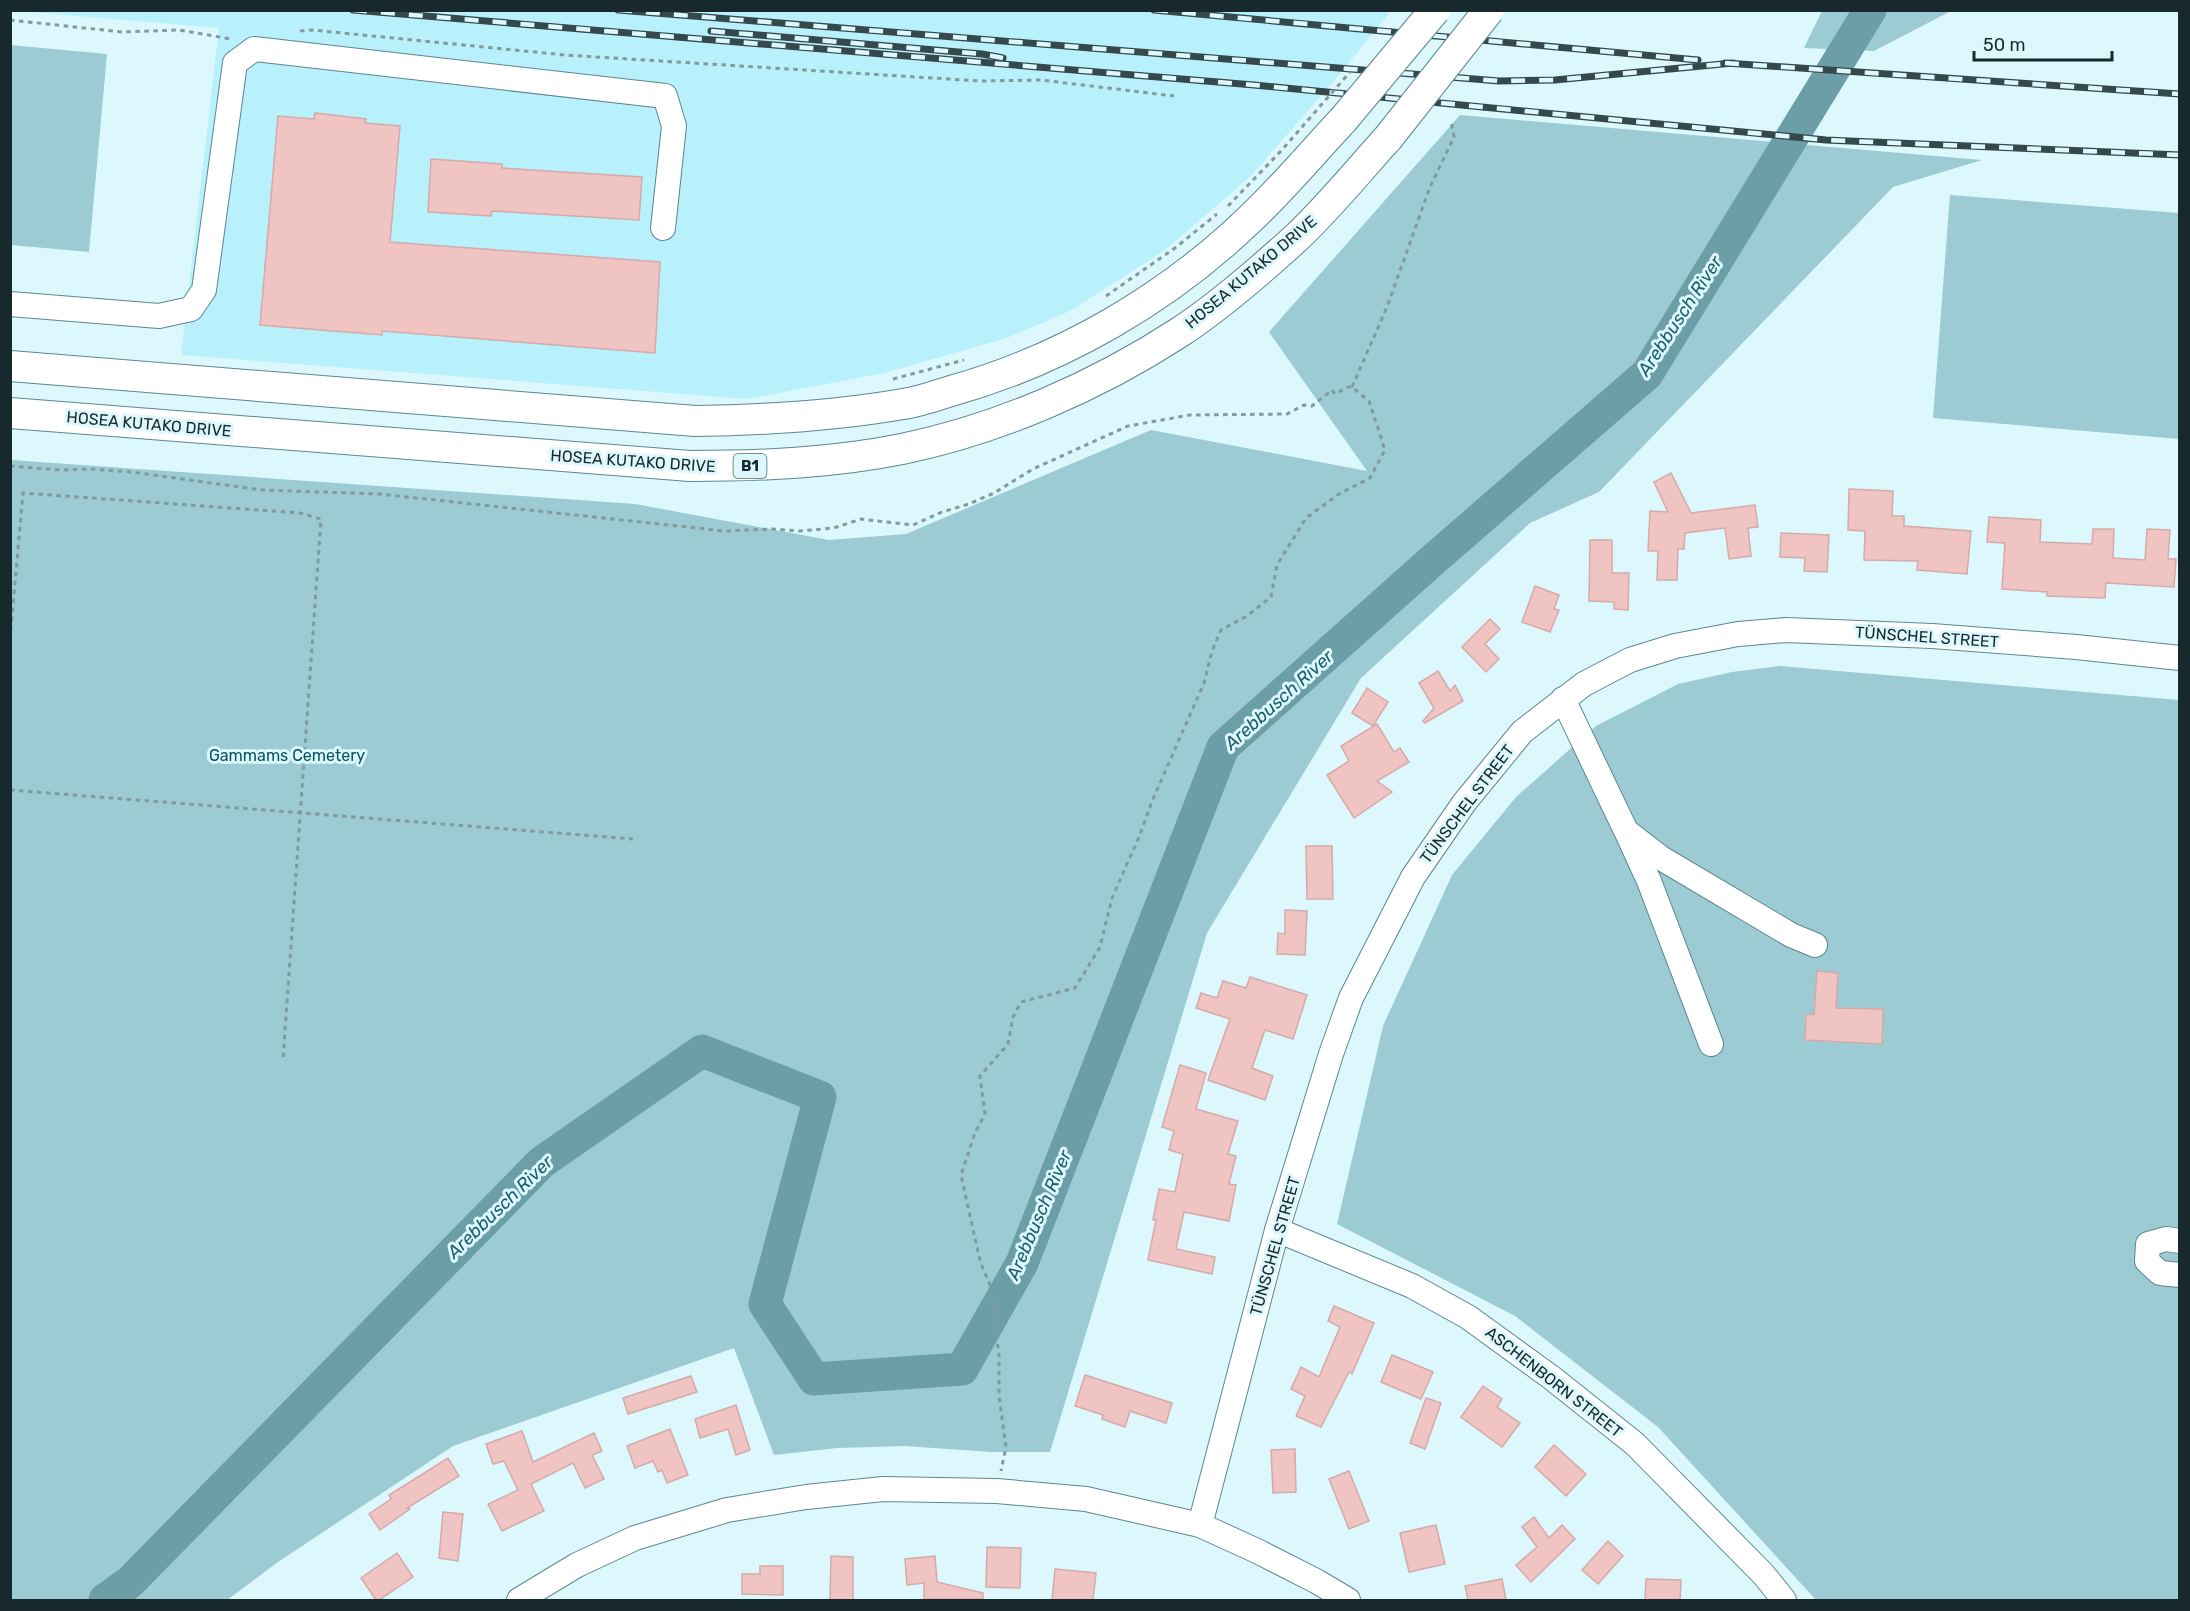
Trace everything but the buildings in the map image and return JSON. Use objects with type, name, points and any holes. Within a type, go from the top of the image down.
[{"type":"main road","points":[[10,366],[695,421],[766,420],[904,404],[984,382],[1037,360],[1092,334],[1165,290],[1250,219],[1343,120],[1435,10]]},
{"type":"main road","name":"HOSEA KUTAKO DRIVE","points":[[10,413],[690,466],[790,463],[848,458],[941,440],[1052,400],[1101,377],[1181,331],[1232,292],[1296,237],[1388,138],[1489,10]]},
{"type":"street","points":[[10,304],[159,315],[191,309],[204,290],[235,63],[254,48],[665,96],[674,126],[663,228]]},
{"type":"street","name":"TÜNSCHEL STREET","points":[[1200,1525],[1277,1230],[1331,1054],[1352,998],[1402,898],[1440,838],[1522,732],[1584,684],[1630,660],[1675,646],[1738,634],[1786,630],[1932,636],[2180,658]]},
{"type":"street","points":[[1563,699],[1649,881],[1712,1044]]},
{"type":"street","points":[[1626,831],[1661,858],[1791,935],[1815,945]]},
{"type":"street","name":"ASCHENBORN STREET","points":[[1277,1230],[1412,1286],[1468,1317],[1552,1378],[1635,1444],[1764,1575],[1784,1600]]},
{"type":"street","points":[[2180,1241],[2166,1239],[2148,1244],[2147,1261],[2160,1272],[2180,1275]]},
{"type":"street","points":[[519,1600],[577,1565],[635,1538],[727,1510],[806,1497],[883,1489],[997,1491],[1086,1499],[1200,1525],[1257,1551],[1348,1600]]},
{"type":"path","points":[[10,20],[122,32],[179,30],[232,39]]},
{"type":"path","points":[[290,33],[312,30],[565,55],[726,66],[980,81],[1041,80],[1174,96]]},
{"type":"path","points":[[1227,206],[1281,151],[1351,70]]},
{"type":"path","points":[[1352,387],[1387,307],[1430,187],[1454,137],[1451,120]]},
{"type":"path","points":[[1106,296],[1175,248],[1219,213]]},
{"type":"path","points":[[884,381],[971,358]]},
{"type":"path","points":[[997,1491],[1006,1447],[999,1396],[999,1355],[990,1285],[980,1261],[961,1175],[975,1133],[985,1114],[980,1076],[1008,1044],[1013,1017],[1021,1002],[1075,988],[1087,970],[1100,947],[1113,898],[1204,683],[1212,651],[1221,630],[1247,616],[1271,597],[1277,565],[1306,518],[1338,494],[1370,478],[1385,450],[1369,401]]},
{"type":"path","points":[[10,639],[22,493],[300,513],[321,519],[283,1059]]},
{"type":"path","points":[[10,790],[633,839]]},
{"type":"shaded area","points":[[19,11],[1391,11],[1252,175],[1164,251],[1070,311],[1007,338],[884,373],[747,399],[181,355],[219,28]]},
{"type":"green space","points":[[1822,10],[1951,11],[1874,51],[1804,48]]},
{"type":"green space","points":[[10,45],[107,54],[89,252],[11,245]]},
{"type":"green space","name":"Gammams Cemetery","points":[[1460,115],[1982,160],[1893,187],[1599,492],[1530,523],[1361,678],[1207,933],[1050,1452],[991,1452],[905,1446],[837,1448],[774,1455],[734,1348],[453,1446],[278,1562],[227,1600],[11,1600],[11,460],[635,504],[829,540],[906,534],[1151,430],[1367,471],[1269,332]]},
{"type":"green space","points":[[1950,195],[2179,213],[2179,439],[1933,418]]},
{"type":"green space","points":[[1780,666],[2179,700],[2179,1600],[1816,1600],[1658,1427],[1515,1316],[1337,1224],[1383,1026],[1452,875],[1516,797],[1596,726],[1678,684],[1732,672]]},
{"type":"waterway","name":"Arebbusch River","points":[[105,1600],[130,1582],[542,1162],[702,1051],[820,1097],[765,1304],[814,1379],[962,1369],[1022,1263],[1223,747],[1647,374],[1870,10]]},
{"type":"railway","points":[[353,10],[1254,85],[1826,140],[2180,155]]},
{"type":"railway","points":[[618,10],[1499,81],[1555,80],[1733,63]]},
{"type":"railway","points":[[1154,10],[1698,60]]},
{"type":"railway","points":[[711,31],[982,54],[1003,58]]},
{"type":"railway","points":[[1725,63],[2180,94]]}]
